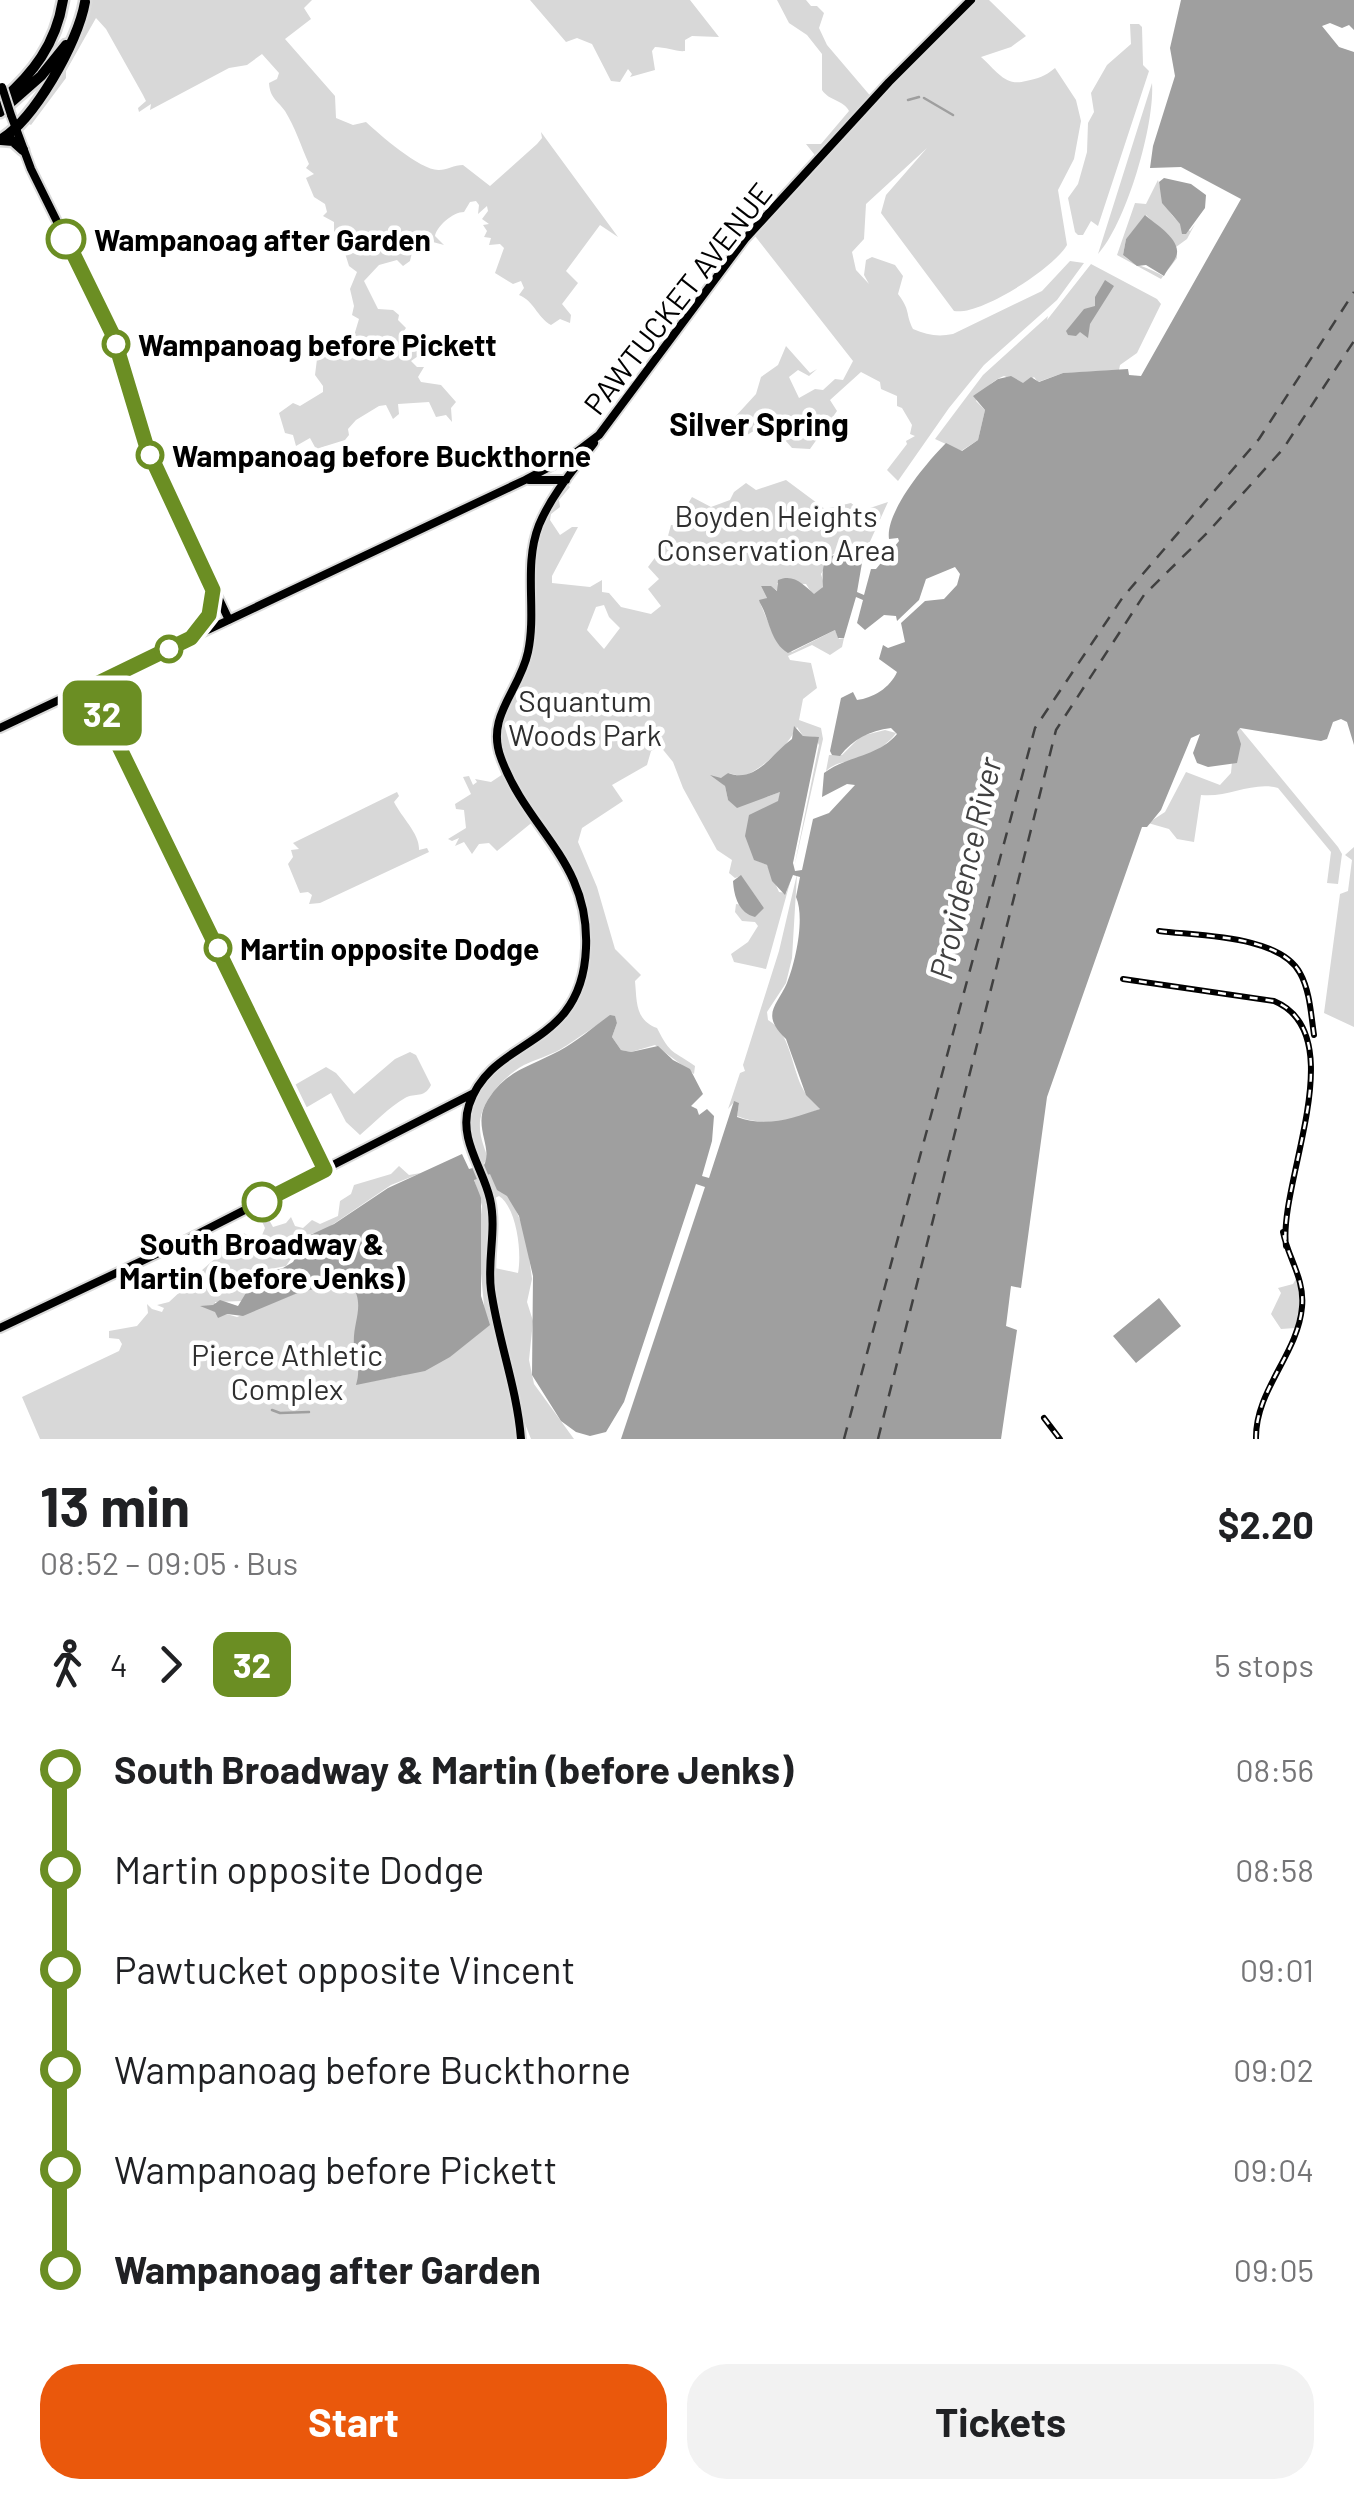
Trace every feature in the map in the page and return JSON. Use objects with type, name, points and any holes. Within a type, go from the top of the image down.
[{"type":"highway","points":[[0,102],[44,55],[58,25],[63,0]]},
{"type":"highway","points":[[8,118],[27,114],[65,60],[86,1]]},
{"type":"highway","points":[[8,118],[55,61],[73,33],[86,1]]},
{"type":"highway","points":[[0,140],[12,132],[8,118]]},
{"type":"highway","points":[[0,140],[11,141],[23,150]]},
{"type":"main road","name":"PAWTUCKET AVENUE","points":[[0,728],[574,454],[599,435],[744,239],[887,84],[971,0]]},
{"type":"main road","points":[[0,76],[8,118],[112,332],[147,448],[230,620]]},
{"type":"main road","points":[[0,1328],[446,1110],[474,1093],[502,1062],[559,1021],[575,998],[586,958],[583,908],[561,853],[515,788],[499,755],[496,735],[504,702],[527,658],[532,552],[542,519],[599,435]]},
{"type":"main road","name":"PAWTUCKET AVENUE","points":[[527,478],[549,474],[567,478]]},
{"type":"main road","name":"PAWTUCKET AVENUE","points":[[527,478],[567,478]]},
{"type":"main road","points":[[546,478],[553,484],[555,496]]},
{"type":"main road","points":[[191,638],[209,615],[212,584]]},
{"type":"main road","points":[[474,1093],[466,1118],[469,1142],[491,1205],[492,1294],[521,1439]]},
{"type":"main road","points":[[446,1110],[466,1118]]},
{"type":"green space","points":[[91,0],[312,0],[304,8],[311,19],[285,39],[335,96],[336,118],[353,125],[366,122],[422,165],[439,170],[463,165],[490,186],[537,144],[541,132],[618,237],[600,225],[566,271],[578,283],[562,304],[571,315],[570,323],[560,319],[551,325],[519,295],[524,288],[521,281],[513,284],[495,273],[504,248],[500,244],[489,245],[491,238],[484,237],[487,231],[483,225],[489,224],[482,219],[487,206],[478,214],[479,205],[470,202],[464,212],[451,217],[436,232],[444,245],[418,238],[410,261],[403,266],[397,260],[379,265],[364,281],[378,309],[393,310],[399,315],[398,320],[406,328],[401,335],[418,344],[421,354],[411,361],[424,367],[418,377],[421,382],[441,385],[456,402],[451,408],[452,422],[446,415],[436,417],[429,402],[398,404],[399,414],[393,419],[386,405],[379,406],[356,420],[345,440],[316,449],[310,438],[296,446],[293,435],[285,433],[279,413],[323,392],[315,375],[317,359],[353,339],[359,319],[352,315],[350,289],[357,272],[349,266],[334,237],[334,222],[323,216],[327,212],[325,204],[314,197],[306,178],[314,174],[306,168],[309,164],[292,124],[271,92],[269,83],[279,73],[262,54],[247,65],[229,68],[150,110],[151,104],[139,112],[146,101],[96,18],[66,71],[66,78],[31,125],[27,123],[27,117],[78,35]]},
{"type":"green space","points":[[530,0],[690,0],[719,37],[692,36],[685,40],[685,51],[655,47],[655,70],[630,77],[628,69],[620,82],[611,81],[592,44],[577,38],[566,42]]},
{"type":"green space","points":[[777,0],[806,0],[824,13],[819,28],[827,45],[873,99],[971,0],[989,0],[1026,36],[1011,47],[981,57],[1012,82],[1038,78],[1055,68],[1076,100],[1081,121],[1074,159],[1058,190],[1067,245],[1048,266],[998,298],[966,311],[954,311],[881,213],[886,195],[927,148],[866,204],[864,239],[852,252],[856,270],[869,284],[864,275],[866,260],[872,257],[895,265],[903,276],[898,294],[913,329],[923,333],[953,334],[1042,291],[1070,261],[1084,263],[1057,300],[984,365],[898,481],[887,470],[906,441],[915,436],[910,434],[912,425],[897,406],[897,396],[881,389],[880,382],[861,372],[830,400],[837,411],[810,449],[792,448],[785,440],[777,444],[770,432],[757,429],[747,435],[750,426],[734,418],[756,394],[761,377],[778,365],[786,346],[810,373],[817,369],[809,376],[798,370],[789,377],[799,398],[815,389],[823,390],[835,379],[843,380],[853,361],[751,231],[818,159],[806,144],[821,144],[849,111],[822,90],[822,54],[807,35],[789,23]]},
{"type":"green space","points":[[1130,24],[1142,27],[1143,65],[1149,71],[1098,226],[1091,221],[1083,235],[1078,235],[1068,198],[1078,184],[1087,152],[1088,123],[1094,112],[1091,93],[1107,65],[1131,44]]},
{"type":"green space","points":[[1152,83],[1149,123],[1137,173],[1119,221],[1098,254]]},
{"type":"green space","points":[[1158,180],[1170,213],[1190,231],[1195,224],[1187,239],[1176,247],[1146,215],[1126,239],[1123,255],[1163,276],[1177,253],[1177,258],[1161,279],[1117,255],[1135,203],[1146,204]]},
{"type":"green space","points":[[1091,264],[1161,304],[1137,353],[1119,370],[1063,373],[1038,382],[1034,377],[1023,384],[1004,376],[988,386],[976,401],[985,410],[978,440],[961,451],[935,439],[983,375],[1048,316],[1047,320]]},
{"type":"green space","points":[[786,480],[825,509],[851,503],[861,511],[888,502],[863,557],[857,551],[833,554],[821,574],[821,591],[813,595],[806,584],[777,583],[778,591],[761,586],[767,598],[760,603],[775,638],[792,652],[835,630],[839,639],[844,638],[842,647],[830,655],[812,645],[788,656],[790,660],[811,663],[817,688],[803,699],[799,720],[821,728],[823,739],[794,868],[819,745],[815,737],[803,736],[797,727],[781,749],[760,767],[744,777],[728,773],[720,781],[728,800],[767,797],[782,791],[758,861],[767,865],[779,892],[786,893],[791,879],[766,969],[734,962],[731,954],[748,942],[758,926],[742,921],[735,912],[736,904],[764,908],[741,876],[735,878],[729,873],[732,860],[717,850],[673,762],[660,746],[651,751],[647,765],[612,785],[623,801],[582,828],[578,842],[597,887],[615,949],[641,975],[635,981],[641,1015],[657,1028],[669,1048],[695,1066],[694,1074],[655,1045],[631,1052],[621,1050],[612,1037],[617,1023],[614,1016],[561,1049],[524,1065],[501,1083],[480,1119],[488,1159],[481,1166],[469,1141],[469,1111],[484,1081],[568,1011],[586,951],[576,886],[535,820],[497,851],[489,843],[479,844],[472,854],[464,842],[455,846],[459,838],[448,839],[466,828],[464,810],[456,809],[455,804],[471,794],[463,777],[469,776],[473,785],[475,779],[491,782],[506,772],[496,728],[527,657],[535,536],[565,483],[570,487],[550,520],[560,535],[578,527],[552,583],[590,587],[602,580],[602,592],[609,593],[621,607],[651,614],[661,606],[648,589],[659,579],[648,567],[666,543],[671,525],[685,526],[689,522],[680,517],[692,497],[711,507],[730,500],[746,483],[756,490]],"holes":[[[604,605],[620,628],[604,649],[587,630],[596,607]]]},
{"type":"green space","points":[[1239,727],[1338,847],[1342,854],[1338,884],[1327,883],[1331,852],[1278,788],[1201,795],[1194,842],[1177,839],[1169,829],[1148,823],[1165,812],[1186,772],[1220,785],[1231,773],[1235,730]]},
{"type":"green space","points":[[885,730],[896,733],[877,750],[826,771],[829,755],[842,755],[861,736]]},
{"type":"green space","points":[[397,792],[399,796],[394,802],[414,832],[419,850],[427,848],[429,852],[320,903],[309,904],[312,895],[300,893],[288,864],[293,857],[291,850],[299,849],[293,843]]},
{"type":"green space","points":[[1354,847],[1354,1027],[1324,1013],[1340,894],[1348,891],[1352,860],[1345,855]]},
{"type":"green space","points":[[797,874],[792,958],[786,983],[767,1012],[768,1020],[786,1042],[804,1091],[820,1109],[790,1119],[759,1122],[737,1116],[739,1103],[734,1102],[728,1109],[740,1073],[745,1071],[743,1065],[779,951]]},
{"type":"green space","points":[[410,1052],[416,1055],[431,1085],[423,1094],[409,1096],[387,1110],[360,1135],[346,1122],[331,1093],[297,1113],[286,1090],[326,1067],[354,1094],[395,1059]]},
{"type":"green space","name":"Pierce Athletic Complex","points":[[399,1166],[409,1175],[421,1173],[391,1185],[323,1231],[307,1235],[286,1266],[255,1272],[255,1284],[242,1301],[215,1302],[216,1311],[237,1317],[299,1292],[301,1287],[349,1280],[360,1296],[362,1383],[405,1375],[485,1316],[478,1241],[482,1206],[474,1179],[490,1170],[510,1196],[526,1234],[532,1279],[527,1302],[533,1321],[529,1360],[534,1384],[574,1439],[531,1439],[522,1416],[518,1415],[520,1439],[40,1439],[22,1397],[119,1351],[122,1344],[119,1339],[109,1338],[109,1331],[137,1326],[148,1313],[147,1304],[162,1312],[164,1308],[157,1305],[169,1302],[182,1290],[180,1279],[193,1270],[201,1271],[218,1256],[214,1239],[220,1246],[227,1242],[233,1245],[243,1233],[260,1240],[265,1228],[260,1217],[269,1208],[268,1218],[273,1227],[291,1217],[295,1226],[303,1228],[312,1220],[320,1224],[338,1216],[340,1201],[351,1194],[354,1185],[391,1174]],"holes":[[[499,1196],[517,1232],[518,1273],[490,1267],[491,1200]]]},
{"type":"green space","points":[[1297,1277],[1300,1303],[1295,1328],[1281,1329],[1271,1314],[1281,1293],[1278,1288],[1293,1284]]},
{"type":"water","name":"Providence River","points":[[1181,0],[1354,0],[1354,30],[1349,25],[1322,26],[1339,47],[1354,52],[1354,745],[1347,722],[1341,719],[1333,722],[1327,739],[1321,741],[1240,728],[1237,763],[1208,767],[1197,763],[1193,753],[1200,734],[1191,738],[1161,810],[1147,827],[1142,827],[1047,1097],[1021,1288],[1011,1286],[1006,1326],[1017,1330],[1001,1439],[621,1439],[705,1187],[696,1184],[624,1402],[606,1432],[590,1436],[561,1421],[532,1375],[533,1276],[519,1216],[507,1196],[497,1190],[490,1174],[474,1180],[481,1198],[481,1296],[490,1325],[450,1357],[425,1371],[356,1385],[354,1337],[358,1298],[350,1282],[300,1292],[243,1316],[227,1314],[218,1318],[215,1312],[200,1306],[220,1300],[238,1306],[252,1283],[225,1278],[256,1276],[283,1268],[293,1262],[308,1236],[334,1224],[388,1188],[462,1154],[469,1169],[484,1165],[482,1113],[500,1084],[566,1047],[610,1015],[615,1016],[617,1023],[612,1037],[621,1050],[631,1052],[658,1046],[690,1069],[703,1094],[691,1106],[699,1115],[707,1109],[714,1116],[702,1176],[709,1178],[734,1101],[739,1103],[737,1117],[759,1122],[820,1109],[806,1095],[786,1039],[772,1016],[796,951],[800,877],[793,875],[785,895],[772,881],[767,865],[754,860],[745,836],[749,815],[778,801],[780,792],[737,808],[728,800],[725,786],[710,775],[721,778],[728,773],[755,771],[792,739],[794,726],[803,736],[819,737],[793,863],[795,871],[802,870],[813,819],[829,813],[855,785],[847,784],[822,797],[824,773],[881,747],[897,734],[891,728],[876,731],[856,740],[840,756],[832,755],[841,698],[853,692],[857,700],[869,697],[890,683],[897,672],[879,659],[883,645],[888,648],[905,642],[901,623],[925,601],[944,599],[957,585],[960,574],[955,567],[926,579],[919,600],[897,621],[896,616],[884,615],[865,630],[857,623],[863,600],[856,597],[844,638],[838,638],[835,630],[788,653],[774,637],[760,603],[759,600],[767,598],[761,586],[777,591],[778,580],[789,578],[814,594],[823,587],[823,569],[828,559],[857,551],[863,557],[857,592],[864,595],[871,569],[876,569],[899,541],[889,539],[900,502],[946,443],[962,451],[978,440],[985,410],[973,396],[998,379],[1011,376],[1023,383],[1031,377],[1039,382],[1063,373],[1128,369],[1129,375],[1141,376],[1241,199],[1181,167],[1150,168],[1175,76],[1170,48]]},
{"type":"water","points":[[1164,178],[1191,184],[1206,195],[1205,208],[1186,234],[1182,234],[1180,224],[1162,203],[1159,182]]},
{"type":"water","points":[[1145,215],[1177,247],[1175,259],[1164,276],[1146,265],[1137,266],[1123,255],[1126,239]]},
{"type":"water","points":[[1105,280],[1114,286],[1090,324],[1088,338],[1080,332],[1068,335],[1066,331],[1084,309],[1095,306],[1095,297]]},
{"type":"water","points":[[741,875],[764,908],[755,917],[741,908],[736,898],[733,881]]},
{"type":"water","points":[[1159,1298],[1181,1326],[1136,1363],[1113,1336]]},
{"type":"waterway","points":[[908,100],[919,97]]},
{"type":"waterway","points":[[924,98],[953,115]]},
{"type":"waterway","points":[[272,1410],[309,1412]]},
{"type":"ferry route","points":[[844,1439],[1035,728],[1123,597],[1259,439],[1354,292]]},
{"type":"ferry route","points":[[878,1439],[1056,730],[1144,595],[1283,449],[1354,341]]},
{"type":"railway","points":[[1159,931],[1257,944],[1290,960],[1306,987],[1314,1035]]},
{"type":"railway","points":[[1123,979],[1274,1001],[1297,1018],[1309,1044],[1311,1076],[1286,1219],[1286,1246]]},
{"type":"railway","points":[[1256,1439],[1262,1404],[1293,1341],[1302,1307],[1301,1287],[1283,1232]]},
{"type":"railway","points":[[1044,1418],[1060,1439]]},
{"type":"bus line","name":"32","points":[[66,239],[114,338],[150,454],[212,584],[209,615],[191,638],[90,687],[325,1170],[262,1202]]},
{"type":"place","name":"Wampanoag after Garden","points":[[66,239]]},
{"type":"place","name":"Wampanoag before Pickett","points":[[116,344]]},
{"type":"place","name":"Wampanoag before Buckthorne","points":[[150,455]]},
{"type":"place","name":"Martin opposite Dodge","points":[[218,948]]},
{"type":"place","name":"South Broadway & Martin (before Jenks)","points":[[262,1202]]},
{"type":"district","name":"Silver Spring","points":[[759,423]]},
{"type":"park label","name":"Boyden Heights Conservation Area","points":[[776,532]]},
{"type":"park label","name":"Squantum Woods Park","points":[[585,717]]}]
